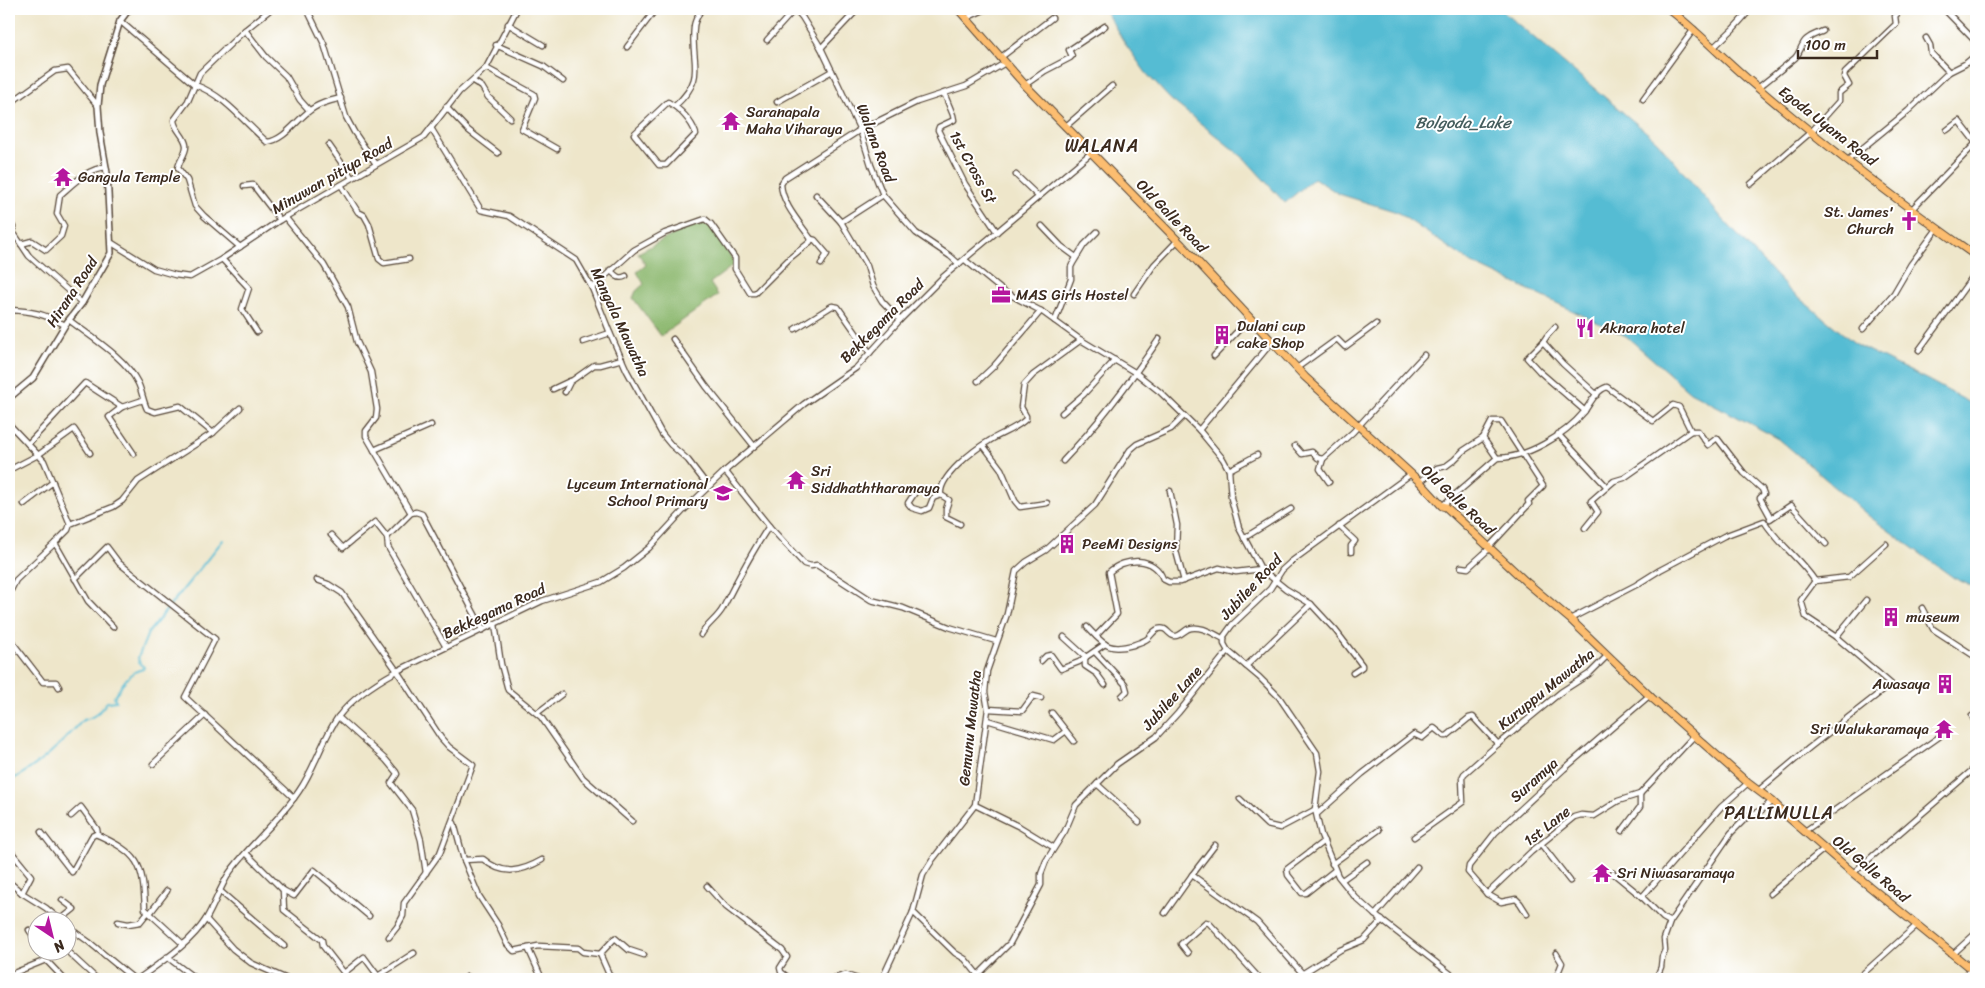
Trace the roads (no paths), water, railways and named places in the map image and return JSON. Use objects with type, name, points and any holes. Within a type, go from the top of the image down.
[{"type":"main road","name":"Old Galle Road","points":[[958,9],[1025,85],[1178,240],[1272,342],[1325,396],[1420,482],[1442,506],[1446,507],[1570,619],[1607,656],[1694,736],[1758,792],[1772,801],[1853,873],[1974,970]]},
{"type":"main road","name":"Egoda Uyana Road","points":[[1669,9],[1694,29],[1758,88],[1937,229],[1976,256]]},
{"type":"street","name":"Hirana Road","points":[[9,398],[33,378],[67,323],[82,303],[111,253],[112,243],[106,167],[98,106],[100,85],[120,21],[129,9]]},
{"type":"street","points":[[240,247],[195,206],[187,180],[178,168],[185,152],[186,144],[174,124],[174,120],[188,101],[200,73],[245,30],[271,9]]},
{"type":"street","points":[[307,9],[324,44],[346,117],[376,164]]},
{"type":"street","name":"Minuwan pitiya Road","points":[[112,243],[154,269],[175,275],[190,277],[222,259],[283,219],[424,137],[459,92],[486,68],[496,45],[517,9]]},
{"type":"street","points":[[627,47],[656,9]]},
{"type":"street","points":[[675,106],[693,87],[697,62],[694,24],[701,9]]},
{"type":"street","points":[[767,40],[795,9]]},
{"type":"street","name":"Walana Road","points":[[795,9],[821,48],[860,130],[871,166],[883,195],[916,233],[960,264]]},
{"type":"street","points":[[821,48],[857,9]]},
{"type":"street","points":[[966,18],[986,9]]},
{"type":"street","points":[[1714,47],[1733,30],[1751,9]]},
{"type":"street","points":[[1751,184],[1812,131],[1839,101],[1838,93],[1848,85],[1844,74],[1896,24],[1896,16],[1902,9]]},
{"type":"street","points":[[1944,9],[1976,42]]},
{"type":"street","points":[[822,264],[827,254],[819,244],[811,239],[788,204],[782,192],[781,184],[785,178],[860,130],[918,102],[966,86],[1003,60],[1052,18]]},
{"type":"street","points":[[120,21],[195,85],[207,89],[224,101],[267,142],[279,138],[309,110],[324,102],[341,98]]},
{"type":"street","points":[[508,24],[543,45]]},
{"type":"street","points":[[1025,85],[1045,71],[1070,58],[1072,56],[1070,50],[1105,26]]},
{"type":"street","points":[[1643,99],[1694,29]]},
{"type":"street","points":[[245,30],[266,57],[286,76],[300,100],[309,110]]},
{"type":"street","points":[[1758,88],[1795,58],[1808,39],[1823,31]]},
{"type":"street","points":[[1926,38],[1930,45],[1931,53],[1949,72]]},
{"type":"street","points":[[496,45],[543,66],[563,81]]},
{"type":"street","points":[[1848,160],[1908,111],[1949,72],[1965,64],[1976,55]]},
{"type":"street","points":[[486,68],[534,94],[536,98],[522,129],[557,149]]},
{"type":"street","points":[[9,104],[55,71],[68,69],[98,106]]},
{"type":"street","points":[[777,102],[832,71]]},
{"type":"street","points":[[473,81],[482,87],[488,97],[510,118]]},
{"type":"street","points":[[1065,127],[1112,86]]},
{"type":"street","name":"1st Cross St","points":[[944,93],[954,120],[939,127],[938,130],[965,184],[997,232]]},
{"type":"street","points":[[668,102],[675,106],[694,128],[696,134],[666,165],[659,165],[634,134],[668,102]]},
{"type":"street","points":[[446,107],[468,130],[498,153]]},
{"type":"street","points":[[1912,209],[1976,143],[1959,121],[1947,130]]},
{"type":"street","name":"Mangala Mawatha","points":[[432,128],[481,210],[509,216],[566,252],[579,264],[592,288],[622,359],[665,439],[688,460],[708,486]]},
{"type":"street","points":[[1972,139],[1976,135]]},
{"type":"street","points":[[329,146],[352,178]]},
{"type":"street","name":"Bekkegama Road","points":[[141,978],[183,944],[206,919],[231,872],[294,798],[338,718],[352,701],[374,684],[397,671],[542,600],[601,582],[624,568],[649,548],[708,486],[754,446],[804,404],[856,368],[943,277],[1091,153]]},
{"type":"street","points":[[21,244],[32,240],[46,250],[61,236],[64,226],[58,214],[60,195],[96,168],[106,167]]},
{"type":"street","points":[[1016,175],[1038,196]]},
{"type":"street","points":[[244,186],[253,185],[324,265],[348,307],[357,342],[371,372],[376,418],[366,430],[366,436],[411,513]]},
{"type":"street","points":[[341,185],[358,212],[364,215],[369,224],[379,259],[384,263],[409,259]]},
{"type":"street","points":[[816,195],[840,222],[867,266],[873,286],[882,301],[900,320]]},
{"type":"street","points":[[840,222],[883,195]]},
{"type":"street","points":[[592,288],[634,250],[658,237],[704,218],[711,224],[735,258],[735,269],[750,293],[755,294],[811,239]]},
{"type":"street","points":[[9,220],[13,227],[11,233],[29,256],[82,303]]},
{"type":"street","points":[[1042,226],[1061,246],[1076,257]]},
{"type":"street","points":[[1863,329],[1894,293],[1910,264],[1937,229]]},
{"type":"street","points":[[1055,321],[1071,279],[1071,267],[1076,257],[1097,232]]},
{"type":"street","points":[[1134,294],[1154,265],[1178,240]]},
{"type":"street","points":[[222,259],[249,288],[242,309],[257,332]]},
{"type":"street","points":[[965,260],[1003,291],[1042,312],[1081,340],[1136,373],[1160,392],[1199,430],[1229,470],[1231,498],[1244,538],[1261,569],[1286,589],[1311,604],[1336,631],[1362,665],[1353,673]]},
{"type":"street","points":[[610,270],[617,278],[626,276]]},
{"type":"street","points":[[1919,350],[1976,272]]},
{"type":"street","points":[[795,329],[832,306],[838,307],[870,353]]},
{"type":"street","points":[[9,310],[46,315],[67,323],[107,349],[132,373],[139,384],[147,409],[154,412],[180,406],[213,433]]},
{"type":"street","points":[[978,381],[994,366],[1042,312]]},
{"type":"street","points":[[1214,356],[1250,318]]},
{"type":"street","points":[[1297,368],[1337,339],[1345,347],[1376,324]]},
{"type":"street","points":[[1555,327],[1544,342],[1527,358],[1529,362],[1585,411]]},
{"type":"street","points":[[584,342],[610,333]]},
{"type":"street","points":[[673,338],[706,386],[754,446]]},
{"type":"street","points":[[1063,461],[1087,436],[1136,373],[1159,339]]},
{"type":"street","points":[[916,491],[908,502],[912,508],[922,511],[929,508],[933,498],[940,494],[948,474],[983,445],[1026,419],[1021,407],[1024,385],[1033,375],[1081,340]]},
{"type":"street","points":[[1199,430],[1272,342]]},
{"type":"street","points":[[1544,342],[1563,364],[1597,395]]},
{"type":"street","points":[[1329,482],[1320,469],[1323,459],[1358,427],[1424,355]]},
{"type":"street","points":[[565,392],[580,373],[594,365],[622,359]]},
{"type":"street","points":[[1062,413],[1084,394],[1115,360]]},
{"type":"street","points":[[553,389],[572,381]]},
{"type":"street","points":[[28,444],[85,383],[122,407]]},
{"type":"street","points":[[1442,506],[1497,458],[1540,447],[1574,423],[1603,388],[1607,387],[1653,421],[1673,405],[1679,407],[1690,431]]},
{"type":"street","points":[[134,454],[109,417],[122,407],[143,400]]},
{"type":"street","points":[[70,524],[113,507],[122,501],[138,481],[213,433],[240,408]]},
{"type":"street","name":"Gemunu Mawatha","points":[[882,979],[913,912],[924,875],[933,859],[975,805],[988,709],[985,692],[987,671],[1006,614],[1016,571],[1026,562],[1046,550],[1095,505],[1130,450],[1137,444],[1171,429],[1184,416]]},
{"type":"street","points":[[1420,482],[1437,468],[1446,466],[1463,451],[1483,438],[1492,421],[1501,421],[1543,486],[1474,564],[1468,568],[1461,567]]},
{"type":"street","points":[[9,424],[44,461],[70,524],[68,530],[16,580],[9,594]]},
{"type":"street","points":[[374,450],[431,425]]},
{"type":"street","points":[[11,469],[38,455],[74,429],[90,453]]},
{"type":"street","points":[[1585,528],[1598,512],[1590,502],[1614,481],[1624,478],[1690,431],[1698,431],[1708,445],[1717,438],[1744,473],[1762,489],[1764,494],[1760,498],[1771,518]]},
{"type":"street","points":[[1558,434],[1607,487]]},
{"type":"street","points":[[1483,438],[1497,458]]},
{"type":"street","points":[[983,445],[1001,469],[1015,501],[1020,507],[1047,504]]},
{"type":"street","points":[[1295,446],[1302,454],[1312,452],[1318,458],[1323,459]]},
{"type":"street","points":[[1229,470],[1257,455]]},
{"type":"street","points":[[725,471],[769,526],[804,564],[817,565],[871,600],[903,608],[949,627],[996,641]]},
{"type":"street","name":"Jubilee Road","points":[[1411,474],[1292,561],[1275,580],[1270,589],[1232,625],[1224,640],[1224,644],[1278,697],[1317,753],[1320,771],[1316,812],[1335,870],[1355,897],[1375,915],[1457,979]]},
{"type":"street","points":[[24,504],[53,482]]},
{"type":"street","points":[[1170,491],[1177,525],[1176,551],[1184,581]]},
{"type":"street","points":[[940,494],[948,500],[946,517],[960,524]]},
{"type":"street","points":[[1570,619],[1724,536],[1771,518],[1791,505],[1826,544]]},
{"type":"street","points":[[1244,538],[1291,509]]},
{"type":"street","points":[[387,537],[411,513],[422,514],[483,630]]},
{"type":"street","points":[[1764,521],[1782,545],[1807,568],[1815,581]]},
{"type":"street","points":[[331,535],[343,548],[375,522],[387,537],[388,547],[446,647]]},
{"type":"street","points":[[701,635],[705,627],[722,609],[746,562],[769,526]]},
{"type":"street","points":[[1340,526],[1355,541],[1351,546],[1351,552]]},
{"type":"street","points":[[55,543],[88,601],[113,627]]},
{"type":"street","points":[[1758,792],[1809,748],[1890,686],[1836,638],[1806,617],[1801,600],[1815,581],[1849,577],[1886,544]]},
{"type":"street","points":[[75,579],[107,548],[119,563],[215,639],[185,697],[294,798]]},
{"type":"street","points":[[1096,636],[1117,614],[1109,572],[1127,563],[1149,562],[1160,572],[1163,579],[1169,582],[1184,581],[1219,568],[1236,572],[1261,569]]},
{"type":"street","points":[[317,580],[328,584],[342,593],[397,671],[440,738],[473,765],[440,854],[404,903],[403,916],[397,928],[389,937]]},
{"type":"street","points":[[1836,638],[1866,600]]},
{"type":"street","points":[[1246,666],[1311,604]]},
{"type":"street","points":[[1922,608],[1933,628],[1976,657]]},
{"type":"street","points":[[495,624],[501,664],[508,690],[537,714],[583,778],[632,821]]},
{"type":"street","points":[[1087,627],[1110,648],[1132,645],[1146,640],[1156,629],[1161,628],[1176,636],[1189,628],[1199,628],[1224,640]]},
{"type":"street","points":[[1064,637],[1086,657]]},
{"type":"street","points":[[9,638],[43,682],[56,682],[60,687]]},
{"type":"street","points":[[1041,661],[1046,656],[1051,655],[1061,669],[1079,662],[1105,644]]},
{"type":"street","points":[[9,650],[15,646]]},
{"type":"street","name":"Jubilee Lane","points":[[978,977],[1010,942],[1041,885],[1041,874],[1054,847],[1065,831],[1076,805],[1117,764],[1156,737],[1178,713],[1228,650]]},
{"type":"street","points":[[1095,652],[1125,684],[1128,692],[1122,696]]},
{"type":"street","name":"Kuruppu Mawatha","points":[[1316,812],[1414,734],[1422,738],[1434,728],[1444,736],[1447,736],[1473,717],[1498,744],[1561,692],[1588,674],[1607,656]]},
{"type":"street","points":[[1086,657],[1084,660],[1085,666],[1096,674],[1105,685]]},
{"type":"street","points":[[537,714],[562,694]]},
{"type":"street","name":"Suramya","points":[[1488,894],[1468,872],[1468,869],[1495,833],[1650,695]]},
{"type":"street","points":[[988,709],[1022,711],[1033,696],[1041,698]]},
{"type":"street","points":[[1052,713],[1074,741]]},
{"type":"street","points":[[154,764],[205,716]]},
{"type":"street","points":[[1972,716],[1976,723]]},
{"type":"street","points":[[338,718],[386,760],[396,772],[397,774],[391,783],[412,810],[421,840],[426,873]]},
{"type":"street","points":[[987,720],[1054,740],[1066,731]]},
{"type":"street","name":"1st Lane","points":[[1488,894],[1574,817],[1581,815],[1594,816],[1618,801],[1640,794],[1694,736]]},
{"type":"street","points":[[1805,831],[1939,737]]},
{"type":"street","points":[[1414,837],[1463,802],[1462,778],[1464,774],[1498,744]]},
{"type":"street","points":[[1853,873],[1976,767]]},
{"type":"street","points":[[1642,897],[1721,807],[1748,783]]},
{"type":"street","points":[[1097,784],[1139,822]]},
{"type":"street","points":[[1622,831],[1640,807],[1640,794]]},
{"type":"street","points":[[1240,799],[1267,825],[1272,827],[1280,828],[1316,812]]},
{"type":"street","points":[[1656,979],[1661,967],[1665,950],[1664,939],[1670,922],[1731,833],[1748,816],[1762,810],[1772,801]]},
{"type":"street","points":[[975,805],[1020,827],[1054,847]]},
{"type":"street","points":[[71,816],[81,806],[97,830],[98,836]]},
{"type":"street","points":[[453,822],[464,860],[479,896],[498,924],[507,944],[514,951],[538,946],[578,948],[583,952],[600,954]]},
{"type":"street","points":[[1332,864],[1379,830]]},
{"type":"street","points":[[41,832],[72,872],[92,836],[98,836],[116,844],[134,857],[140,866],[144,883],[145,909],[183,944]]},
{"type":"street","points":[[1324,841],[1287,869],[1288,875],[1302,893],[1306,893],[1335,870]]},
{"type":"street","points":[[1542,844],[1570,881]]},
{"type":"street","points":[[1165,913],[1215,845]]},
{"type":"street","points":[[1770,894],[1825,848]]},
{"type":"street","points":[[9,849],[31,876],[22,893]]},
{"type":"street","points":[[246,853],[283,890],[294,896],[314,870],[370,916]]},
{"type":"street","points":[[464,860],[483,859],[493,868],[515,871],[528,868],[542,860]]},
{"type":"street","points":[[1342,880],[1368,862]]},
{"type":"street","points":[[1375,915],[1417,867]]},
{"type":"street","points":[[1612,873],[1642,897],[1662,918],[1670,922]]},
{"type":"street","points":[[1192,875],[1257,922],[1302,973]]},
{"type":"street","points":[[9,882],[48,910]]},
{"type":"street","points":[[707,886],[726,907],[782,950],[787,957],[780,968],[781,972],[790,979]]},
{"type":"street","points":[[283,890],[284,910],[322,940],[323,946],[344,973],[364,957],[378,976],[414,952]]},
{"type":"street","points":[[118,922],[128,924],[140,922],[167,891]]},
{"type":"street","points":[[220,891],[284,946]]},
{"type":"street","points":[[1488,894],[1501,902],[1516,899],[1527,914]]},
{"type":"street","points":[[62,900],[74,908],[72,910]]},
{"type":"street","points":[[913,912],[955,953],[965,959],[978,977]]},
{"type":"street","points":[[206,919],[233,948],[251,963],[287,979]]},
{"type":"street","points":[[1294,979],[1340,950],[1364,940],[1382,920]]},
{"type":"street","points":[[1188,954],[1181,944],[1206,922],[1210,923],[1260,979]]},
{"type":"street","points":[[1857,979],[1916,925]]},
{"type":"street","points":[[1953,954],[1976,933]]},
{"type":"street","points":[[78,934],[134,979]]},
{"type":"street","points":[[600,954],[615,938],[629,950],[644,955]]},
{"type":"street","points":[[528,948],[542,979]]},
{"type":"street","points":[[1556,953],[1562,963],[1558,973],[1561,979]]},
{"type":"street","points":[[600,954],[611,979]]},
{"type":"street","points":[[167,957],[196,979]]},
{"type":"street","points":[[76,960],[97,979]]},
{"type":"street","points":[[9,975],[40,961],[47,961],[64,979]]},
{"type":"street","points":[[1964,979],[1974,970]]},
{"type":"street","points":[[831,979],[846,975],[858,979]]},
{"type":"water","name":"Bolgoda_Lake","points":[[1104,9],[1500,9],[1657,141],[1721,217],[1788,289],[1857,345],[1976,406],[1976,588],[1954,578],[1870,517],[1779,439],[1690,392],[1626,336],[1470,262],[1397,212],[1339,194],[1314,178],[1285,203],[1245,159],[1170,99],[1146,73]]},
{"type":"waterway","points":[[9,781],[39,762],[58,746],[83,720],[94,716],[107,702],[116,701],[114,697],[126,680],[133,673],[144,667],[140,664],[138,658],[148,633],[223,540]]},
{"type":"place","name":"Saranapala Maha Viharaya","points":[[731,121]]},
{"type":"place","name":"Gangula Temple","points":[[63,177]]},
{"type":"place","name":"St. James' Church","points":[[1909,221]]},
{"type":"place","name":"MAS Girls Hostel","points":[[1001,295]]},
{"type":"place","name":"Aknara hotel","points":[[1585,328]]},
{"type":"place","name":"Dulani cup cake Shop","points":[[1222,335]]},
{"type":"place","name":"Sri Siddhaththaramaya","points":[[796,480]]},
{"type":"place","name":"Lyceum International School Primary","points":[[723,493]]},
{"type":"place","name":"PeeMi Designs","points":[[1067,544]]},
{"type":"place","name":"museum","points":[[1891,617]]},
{"type":"place","name":"Awasaya","points":[[1945,684]]},
{"type":"place","name":"Sri Walukaramaya","points":[[1944,729]]},
{"type":"place","name":"Sri Niwasaramaya","points":[[1602,873]]},
{"type":"district","name":"WALANA","points":[[1102,146]]},
{"type":"district","name":"PALLIMULLA","points":[[1779,813]]}]
